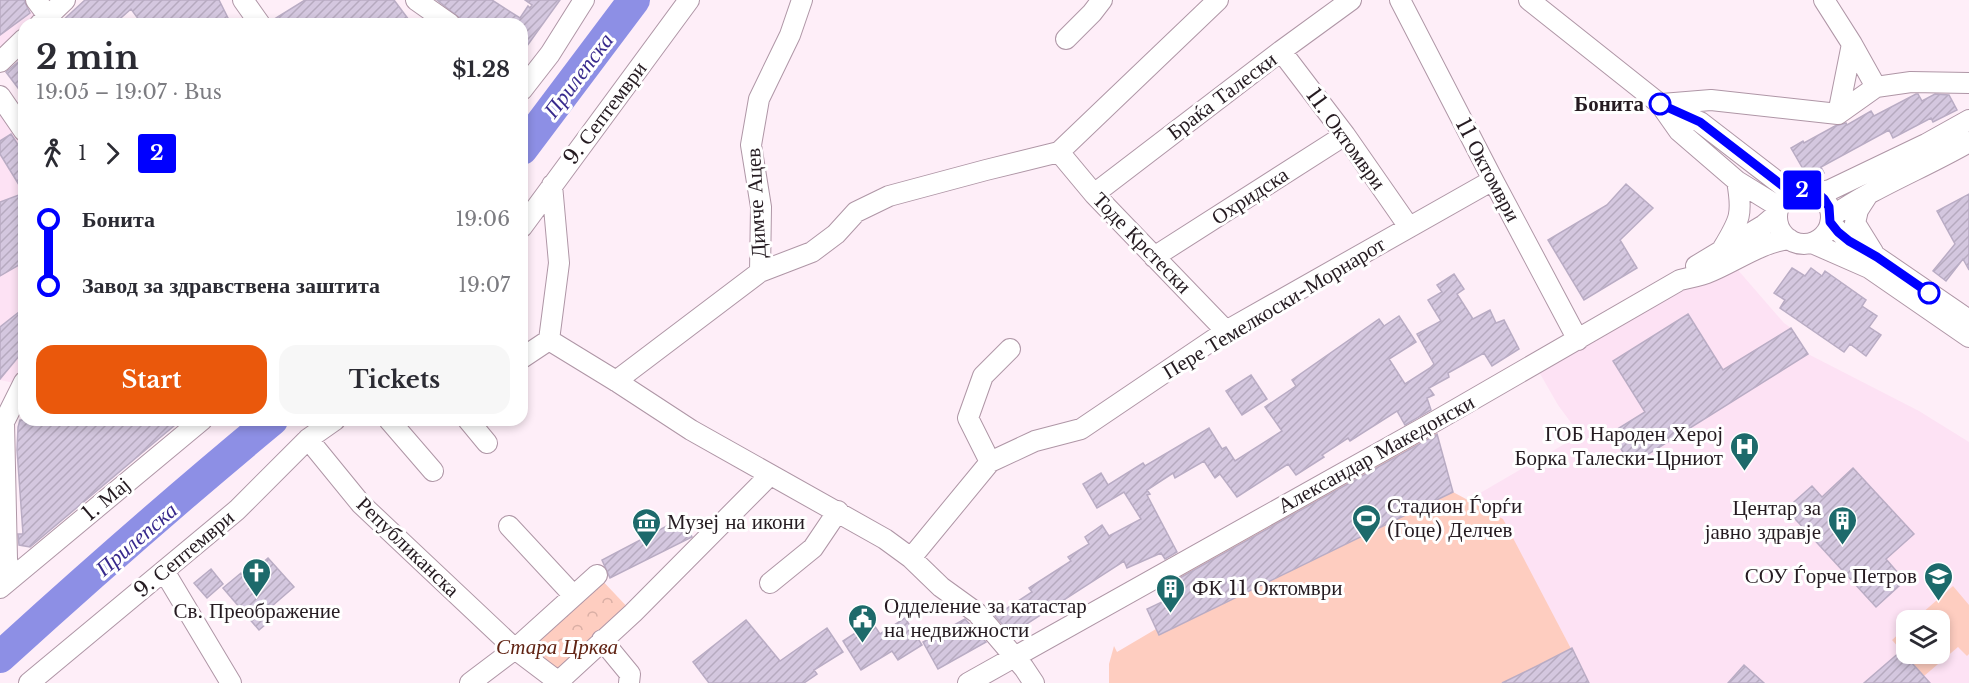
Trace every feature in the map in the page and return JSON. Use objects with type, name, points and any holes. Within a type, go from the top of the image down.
[{"type":"street","points":[[36,0],[43,18]]},
{"type":"street","points":[[46,18],[65,0]]},
{"type":"street","points":[[243,0],[256,18]]},
{"type":"street","points":[[416,0],[442,18]]},
{"type":"street","points":[[528,76],[550,54],[584,0]]},
{"type":"street","name":"9. Септември","points":[[528,219],[689,0]]},
{"type":"street","name":"Димче Ацев","points":[[760,272],[761,207],[751,145],[759,99],[790,35],[802,0]]},
{"type":"street","points":[[1066,39],[1102,0]]},
{"type":"street","points":[[616,381],[760,272],[812,252],[836,234],[856,213],[889,196],[1059,152],[1218,0]]},
{"type":"street","name":"Браќа Талески","points":[[1094,194],[1351,0]]},
{"type":"street","name":"11 Октомври","points":[[1400,0],[1492,180],[1578,340]]},
{"type":"street","points":[[1529,0],[1660,104],[1700,122],[1783,205]]},
{"type":"street","points":[[1824,0],[1876,87]]},
{"type":"street","points":[[1838,114],[1851,44]]},
{"type":"street","points":[[0,62],[18,45]]},
{"type":"street","name":"11. Октомври","points":[[1281,51],[1345,135],[1409,227]]},
{"type":"street","points":[[1660,104],[1712,100],[1838,114],[1876,87],[1911,82],[1969,83]]},
{"type":"street","points":[[0,96],[18,122]]},
{"type":"street","points":[[1660,104],[1679,132],[1737,181],[1783,205]]},
{"type":"street","points":[[1680,280],[1700,263],[1764,225],[1800,190],[1817,193],[1830,189],[1926,144],[1969,120]]},
{"type":"street","name":"Охридска","points":[[1154,257],[1345,135]]},
{"type":"street","points":[[1831,220],[1867,196],[1969,142]]},
{"type":"street","name":"Тоде Крстески","points":[[1059,152],[1094,194],[1226,331]]},
{"type":"street","name":"Пере Темелкоски-Морнарот","points":[[910,558],[990,462],[1035,441],[1081,429],[1226,331],[1492,180]]},
{"type":"street","points":[[1722,250],[1738,222],[1740,199],[1737,181]]},
{"type":"street","points":[[528,354],[549,340],[559,263],[552,185]]},
{"type":"street","points":[[1812,243],[1827,231],[1831,220],[1829,207],[1817,193]]},
{"type":"street","points":[[1867,196],[1858,210],[1855,223],[1877,257]]},
{"type":"street","points":[[1783,205],[1780,228],[1789,239],[1800,243],[1812,243],[1869,268],[1969,338]]},
{"type":"street","points":[[1831,220],[1849,241],[1877,257],[1969,320]]},
{"type":"street","name":"Александар Македонски","points":[[968,683],[1578,340],[1600,324],[1680,280],[1706,273],[1757,248],[1789,239]]},
{"type":"street","points":[[549,340],[690,430],[885,539],[910,558],[941,587],[977,612],[1034,683]]},
{"type":"street","points":[[990,462],[968,418],[983,376],[1010,349]]},
{"type":"street","name":"1. Мај","points":[[5,583],[7,559],[4,422],[18,394]]},
{"type":"street","name":"1. Мај","points":[[5,583],[195,426]]},
{"type":"street","name":"9. Септември","points":[[28,683],[237,510],[308,439],[326,426]]},
{"type":"street","points":[[394,426],[433,471]]},
{"type":"street","points":[[473,426],[487,443]]},
{"type":"street","name":"Републиканска","points":[[308,439],[361,504],[515,649],[559,682],[641,605],[769,476]]},
{"type":"street","points":[[770,583],[813,548],[838,511]]},
{"type":"street","points":[[509,526],[574,596]]},
{"type":"street","points":[[164,571],[231,683]]},
{"type":"street","points":[[470,683],[515,649],[597,574]]},
{"type":"street","points":[[602,640],[630,674],[629,683]]},
{"type":"shaded area","points":[[0,0],[65,0],[46,18],[18,18],[18,45],[0,62]]},
{"type":"shaded area","points":[[0,96],[18,122],[18,384],[0,380]]},
{"type":"shaded area","name":"ГОБ Народен Херој Борка Талески-Црниот","points":[[1731,262],[1784,323],[1791,328],[1808,354],[1919,411],[1969,442],[1969,683],[1589,683],[1503,520],[1477,506],[1475,496],[1580,435],[1558,405],[1535,365]]},
{"type":"green space","name":"Стадион Ѓорѓи (Гоце) Делчев","points":[[1434,422],[1453,492],[1503,519],[1589,683],[1109,683],[1109,664],[1114,646],[1117,652],[1156,629],[1159,635],[1194,618],[1170,570]]},
{"type":"green space","name":"Стара Црква","points":[[597,575],[633,613],[559,681],[515,649]]},
{"type":"green space","points":[[1953,586],[1969,605],[1969,654],[1967,656],[1958,647],[1950,654],[1950,610],[1926,610]]},
{"type":"green space","points":[[1913,664],[1938,664],[1924,676]]},
{"type":"building","points":[[0,0],[24,0],[30,13],[23,18],[18,18],[18,22],[0,35]]},
{"type":"building","points":[[85,0],[219,0],[228,18],[138,18],[131,9],[121,18],[66,18]]},
{"type":"building","points":[[305,0],[394,0],[408,18],[276,18]]},
{"type":"building","points":[[437,0],[492,0],[520,18],[460,18]]},
{"type":"building","points":[[525,0],[560,0],[528,45],[528,18],[520,18],[528,6],[530,8],[532,5]]},
{"type":"building","points":[[18,62],[18,88],[6,72]]},
{"type":"building","points":[[1916,94],[1922,101],[1935,94],[1949,95],[1957,110],[1933,122],[1931,118],[1893,138],[1889,130],[1821,167],[1824,173],[1810,181],[1791,148],[1835,126],[1846,123],[1847,125],[1871,111],[1874,116]]},
{"type":"building","points":[[11,134],[18,145],[18,183],[0,154],[0,141]]},
{"type":"building","points":[[1626,184],[1653,208],[1620,240],[1637,268],[1584,300],[1548,240],[1607,205]]},
{"type":"building","points":[[1969,194],[1969,270],[1963,259],[1946,281],[1933,271],[1955,244],[1937,211]]},
{"type":"building","points":[[18,195],[18,266],[0,276],[0,202]]},
{"type":"building","points":[[1792,268],[1805,276],[1811,268],[1822,276],[1825,271],[1866,300],[1862,306],[1877,316],[1869,327],[1881,335],[1866,356],[1850,344],[1844,352],[1780,308],[1785,300],[1774,293]]},
{"type":"building","points":[[1454,274],[1464,289],[1457,294],[1473,319],[1490,310],[1496,323],[1504,320],[1519,349],[1492,366],[1484,353],[1448,373],[1449,377],[1429,388],[1434,395],[1427,398],[1431,410],[1405,425],[1397,411],[1350,441],[1348,438],[1296,475],[1288,464],[1237,497],[1220,474],[1215,478],[1204,461],[1175,478],[1173,473],[1147,490],[1150,494],[1147,495],[1177,552],[1165,559],[1161,553],[1127,568],[1124,561],[1011,634],[995,616],[1032,592],[1029,588],[1071,561],[1068,557],[1089,544],[1085,537],[1102,525],[1109,536],[1141,519],[1124,492],[1097,508],[1083,484],[1101,473],[1108,485],[1143,463],[1145,466],[1209,428],[1222,449],[1226,447],[1235,461],[1282,431],[1265,407],[1296,386],[1292,380],[1379,319],[1384,326],[1399,316],[1416,342],[1389,359],[1405,384],[1430,368],[1434,364],[1417,334],[1441,321],[1428,300],[1442,292],[1437,285]]},
{"type":"building","points":[[18,313],[18,357],[0,379],[0,327]]},
{"type":"building","points":[[1688,314],[1723,370],[1791,328],[1808,354],[1631,465],[1611,433],[1645,412],[1613,361]]},
{"type":"building","points":[[1251,375],[1267,399],[1242,415],[1226,391]]},
{"type":"building","points":[[174,426],[30,547],[19,545],[18,534],[23,534],[17,450],[18,427]]},
{"type":"building","points":[[1437,434],[1453,492],[1159,635],[1147,609],[1183,592],[1176,580]]},
{"type":"building","name":"Центар за јавно здравје","points":[[1853,468],[1914,534],[1886,559],[1898,573],[1892,578],[1899,586],[1876,607],[1786,509],[1812,486],[1822,497]]},
{"type":"building","name":"Музеј на икони","points":[[682,518],[692,537],[610,578],[602,560]]},
{"type":"building","name":"Св. Преображение","points":[[268,558],[294,587],[272,606],[279,613],[259,630],[223,588],[241,573],[245,578]]},
{"type":"building","points":[[211,569],[223,584],[207,598],[194,583]]},
{"type":"building","name":"Одделение за катастар на недвижности","points":[[905,618],[922,645],[898,660],[892,651],[861,670],[843,641],[872,622],[880,634]]},
{"type":"building","points":[[965,619],[986,642],[938,669],[923,642]]},
{"type":"building","points":[[746,620],[780,661],[827,628],[843,652],[814,670],[817,674],[804,683],[709,683],[693,662]]},
{"type":"building","points":[[1572,648],[1589,683],[1502,683],[1539,665]]},
{"type":"building","points":[[1896,655],[1896,664],[1913,664],[1930,683],[1864,683]]},
{"type":"building","points":[[1744,665],[1764,683],[1728,683]]},
{"type":"waterway","name":"Прилепска","points":[[528,141],[634,0]]},
{"type":"waterway","name":"Прилепска","points":[[0,657],[134,537],[265,426]]},
{"type":"bus line","name":"2","points":[[1660,104],[1700,122],[1792,193],[1800,190],[1817,193],[1829,207],[1830,222],[1838,232],[1929,293]]},
{"type":"place","name":"Бонита","points":[[1660,104]]},
{"type":"place","name":"ГОБ Народен Херој Борка Талески-Црниот","points":[[1744,472]]},
{"type":"place","name":"Стадион Ѓорѓи (Гоце) Делчев","points":[[1366,544]]},
{"type":"place","name":"Центар за јавно здравје","points":[[1842,546]]},
{"type":"place","name":"Музеј на икони","points":[[646,548]]},
{"type":"place","name":"Св. Преображение","points":[[257,598]]},
{"type":"place","name":"СОУ Ѓорче Петров","points":[[1938,602]]},
{"type":"place","name":"ФК 11 Октомври","points":[[1171,614]]},
{"type":"place","name":"Одделение за катастар на недвижности","points":[[863,644]]}]
